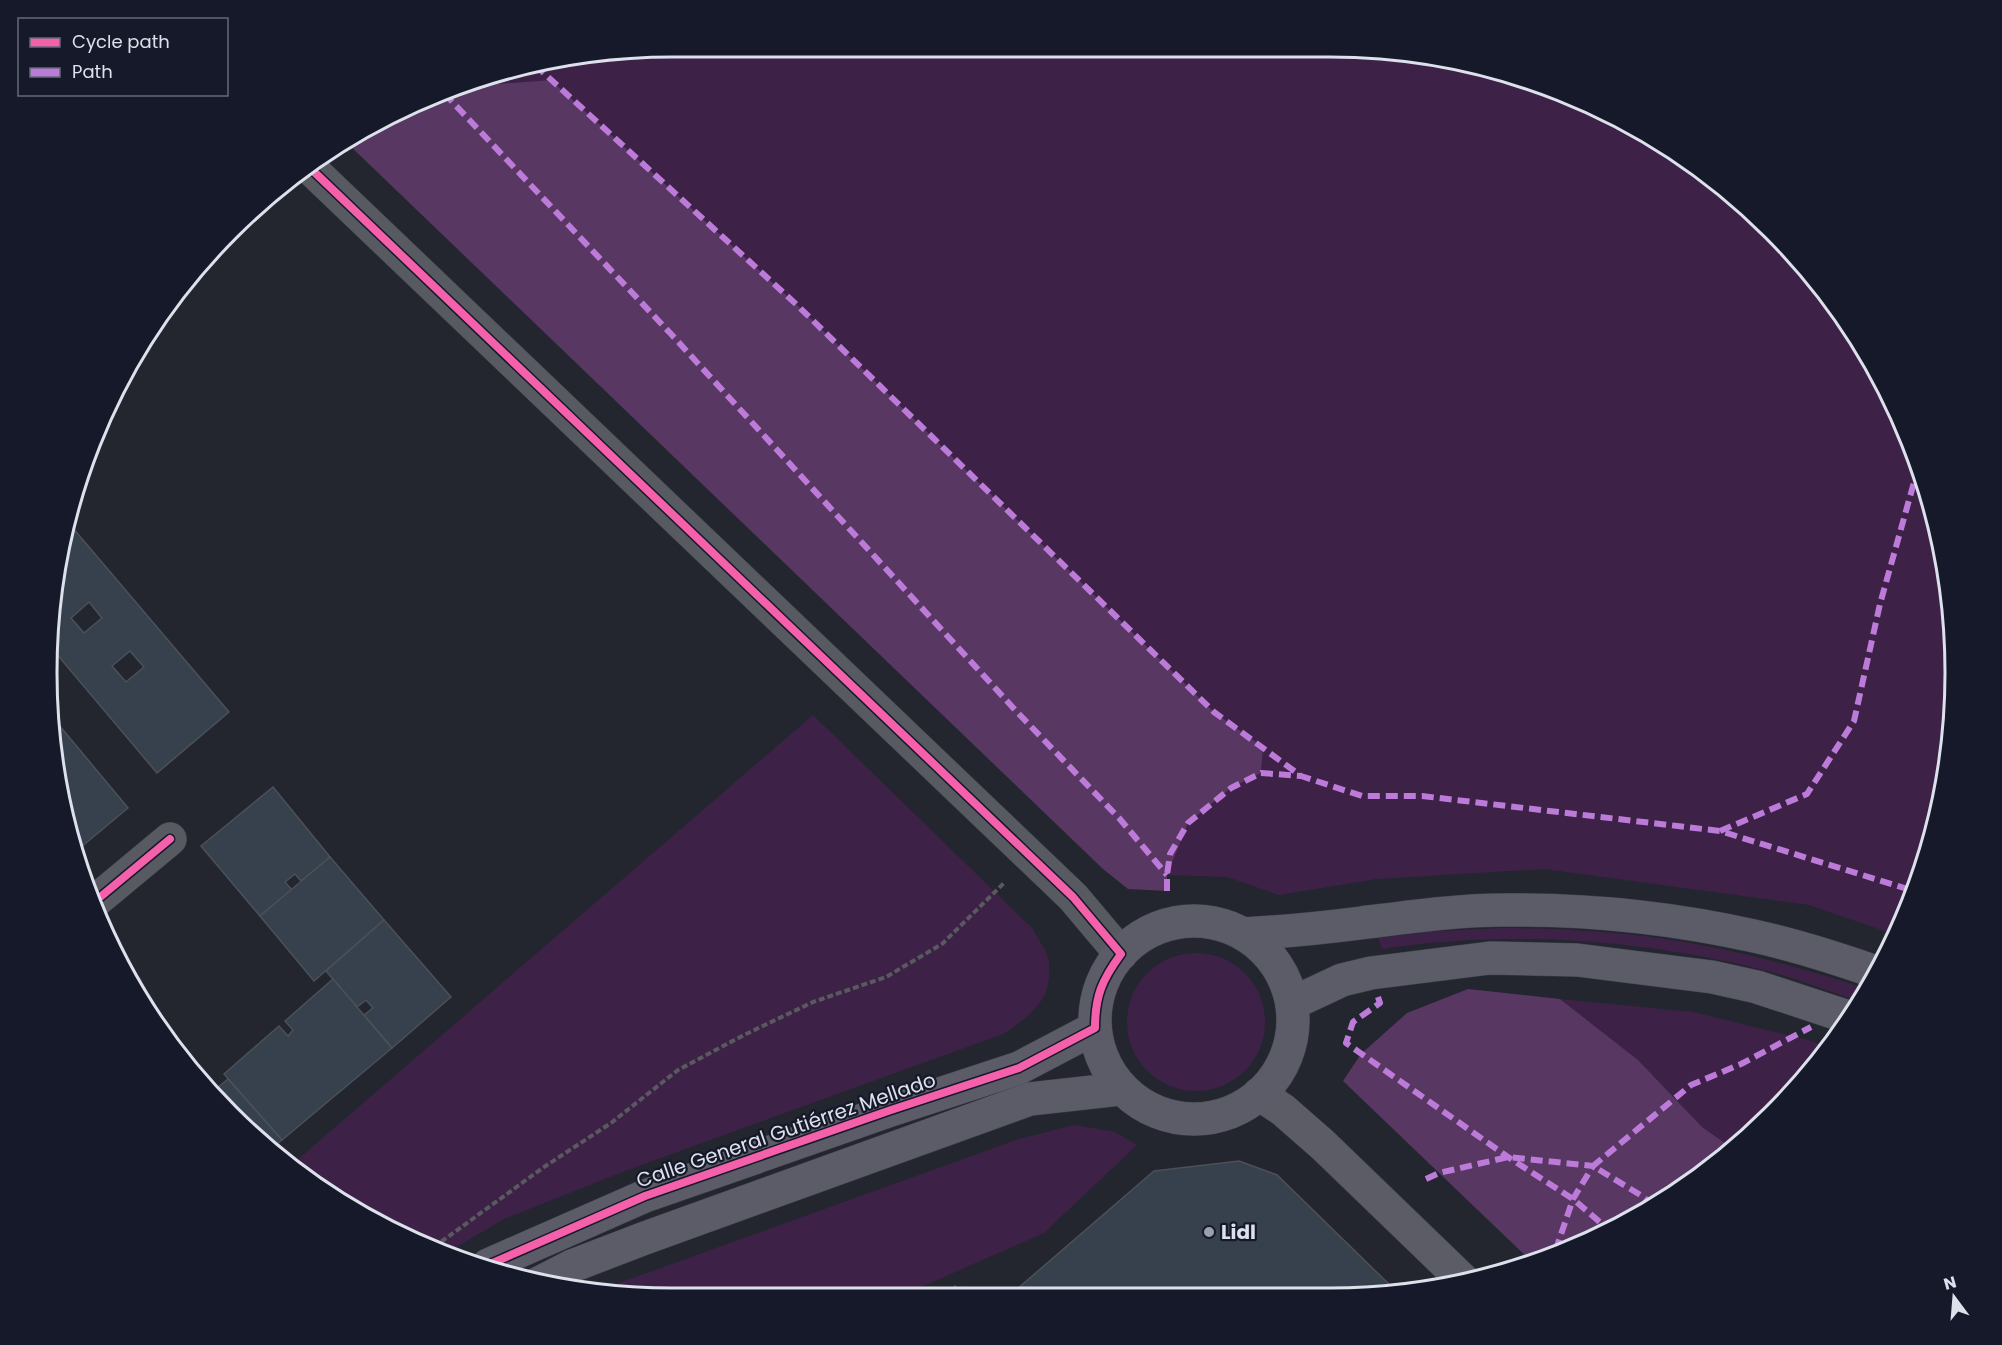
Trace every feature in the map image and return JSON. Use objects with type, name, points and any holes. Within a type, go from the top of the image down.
[{"type":"main road","points":[[1243,934],[1494,910],[1591,913],[1679,923],[1754,936],[1829,956],[1869,970]]},
{"type":"main road","points":[[1182,923],[1213,923],[1243,934],[1269,952],[1281,967],[1293,1002],[1294,1028],[1278,1072],[1259,1094],[1246,1104],[1203,1117],[1174,1118],[1145,1107],[1120,1089],[1103,1061],[1095,1028],[1095,1008],[1100,987],[1121,954],[1145,933],[1182,923]]},
{"type":"main road","points":[[1293,1002],[1342,980],[1371,973],[1490,958],[1577,960],[1712,977],[1757,987],[1841,1015]]},
{"type":"main road","name":"Calle General Gutiérrez Mellado","points":[[496,1262],[645,1196],[1019,1068],[1095,1028]]},
{"type":"main road","points":[[552,1276],[572,1266],[656,1234],[1030,1099],[1120,1089]]},
{"type":"main road","points":[[1259,1094],[1283,1110],[1323,1145],[1457,1274]]},
{"type":"street","points":[[315,172],[1073,897],[1121,954]]},
{"type":"street","points":[[100,897],[170,839]]},
{"type":"path","points":[[440,1242],[544,1167],[611,1123],[678,1070],[813,1002],[886,977],[942,944],[1004,883]]},
{"type":"shaded area","points":[[632,58],[1370,58],[1410,62],[1489,78],[1565,104],[1637,139],[1704,184],[1735,210],[1765,237],[1818,298],[1863,365],[1882,400],[1912,475],[1924,513],[1940,592],[1944,632],[1944,713],[1940,753],[1924,832],[1888,932],[1809,905],[1544,869],[1377,879],[1279,895],[1227,877],[1167,875],[1170,854],[1188,823],[1231,788],[1261,773],[1263,747],[1214,712],[797,305],[551,80],[493,84],[552,69]]},
{"type":"shaded area","points":[[551,80],[797,305],[1214,712],[1263,747],[1261,773],[1231,788],[1188,823],[1167,875],[1167,891],[1128,889],[1103,869],[352,148],[400,120],[493,84]]},
{"type":"shaded area","points":[[813,715],[1033,929],[1048,958],[1048,984],[1045,994],[1032,1012],[1003,1034],[625,1171],[504,1219],[455,1248],[400,1225],[365,1206],[297,1160]]},
{"type":"shaded area","points":[[1503,928],[1555,929],[1660,938],[1732,951],[1859,986],[1851,999],[1782,975],[1733,963],[1634,946],[1533,939],[1432,943],[1382,949],[1378,938],[1436,931]]},
{"type":"shaded area","points":[[1196,953],[1222,958],[1245,973],[1260,996],[1265,1022],[1260,1048],[1245,1071],[1222,1086],[1196,1091],[1170,1086],[1147,1071],[1132,1048],[1127,1022],[1132,996],[1147,973],[1170,958]]},
{"type":"shaded area","points":[[131,966],[143,980],[140,982]]},
{"type":"shaded area","points":[[1468,989],[1560,999],[1638,1060],[1702,1127],[1725,1143],[1704,1161],[1637,1206],[1602,1225],[1525,1256],[1343,1081],[1361,1054],[1407,1013]]},
{"type":"shaded area","points":[[1560,999],[1693,1012],[1820,1044],[1765,1108],[1725,1143],[1702,1127],[1638,1060]]},
{"type":"shaded area","points":[[1074,1125],[1115,1132],[1137,1145],[1044,1233],[919,1288],[672,1288],[614,1285],[619,1283],[1019,1139]]},
{"type":"building","points":[[74,530],[229,712],[157,773],[57,655],[62,592]],"holes":[[[89,602],[102,618],[84,633],[71,618]],[[130,651],[144,667],[126,682],[112,666]]]},
{"type":"building","points":[[59,725],[128,808],[82,846],[69,793]]},
{"type":"building","points":[[273,787],[330,857],[301,881],[295,874],[285,882],[292,890],[260,916],[201,846]]},
{"type":"building","points":[[330,857],[384,920],[314,981],[260,916]]},
{"type":"building","points":[[384,920],[451,997],[392,1048],[364,1015],[373,1008],[366,1000],[357,1007],[326,971]]},
{"type":"building","points":[[333,979],[392,1048],[282,1140],[224,1074],[279,1026],[288,1036],[293,1030],[285,1021]]},
{"type":"building","points":[[228,1079],[282,1140],[277,1144],[237,1108],[218,1087]]},
{"type":"building","name":"Lidl","points":[[1239,1161],[1277,1175],[1390,1285],[1330,1288],[1018,1288],[1154,1171]]},
{"type":"marked path","points":[[542,71],[797,305],[1214,712],[1301,776],[1362,796],[1422,796],[1720,831],[1905,888]]},
{"type":"marked path","points":[[450,99],[671,334],[1017,712],[1119,818],[1167,875]]},
{"type":"marked path","points":[[1720,831],[1807,794],[1854,721],[1880,604],[1914,482]]},
{"type":"marked path","points":[[1167,891],[1170,854],[1188,823],[1231,788],[1261,773],[1301,776]]},
{"type":"marked path","points":[[1378,997],[1380,1003],[1353,1022],[1346,1043],[1508,1157],[1573,1199],[1603,1225]]},
{"type":"marked path","points":[[1647,1200],[1593,1166],[1691,1085],[1741,1064],[1811,1027]]},
{"type":"marked path","points":[[1426,1179],[1439,1173],[1508,1157],[1593,1166],[1573,1199],[1558,1244]]},
{"type":"cycle path","points":[[315,172],[1073,897],[1121,954],[1109,972],[1098,997],[1095,1028],[1019,1068],[645,1196],[496,1262]]},
{"type":"cycle path","points":[[100,897],[170,839]]},
{"type":"place","name":"Lidl","points":[[1209,1232]]}]
